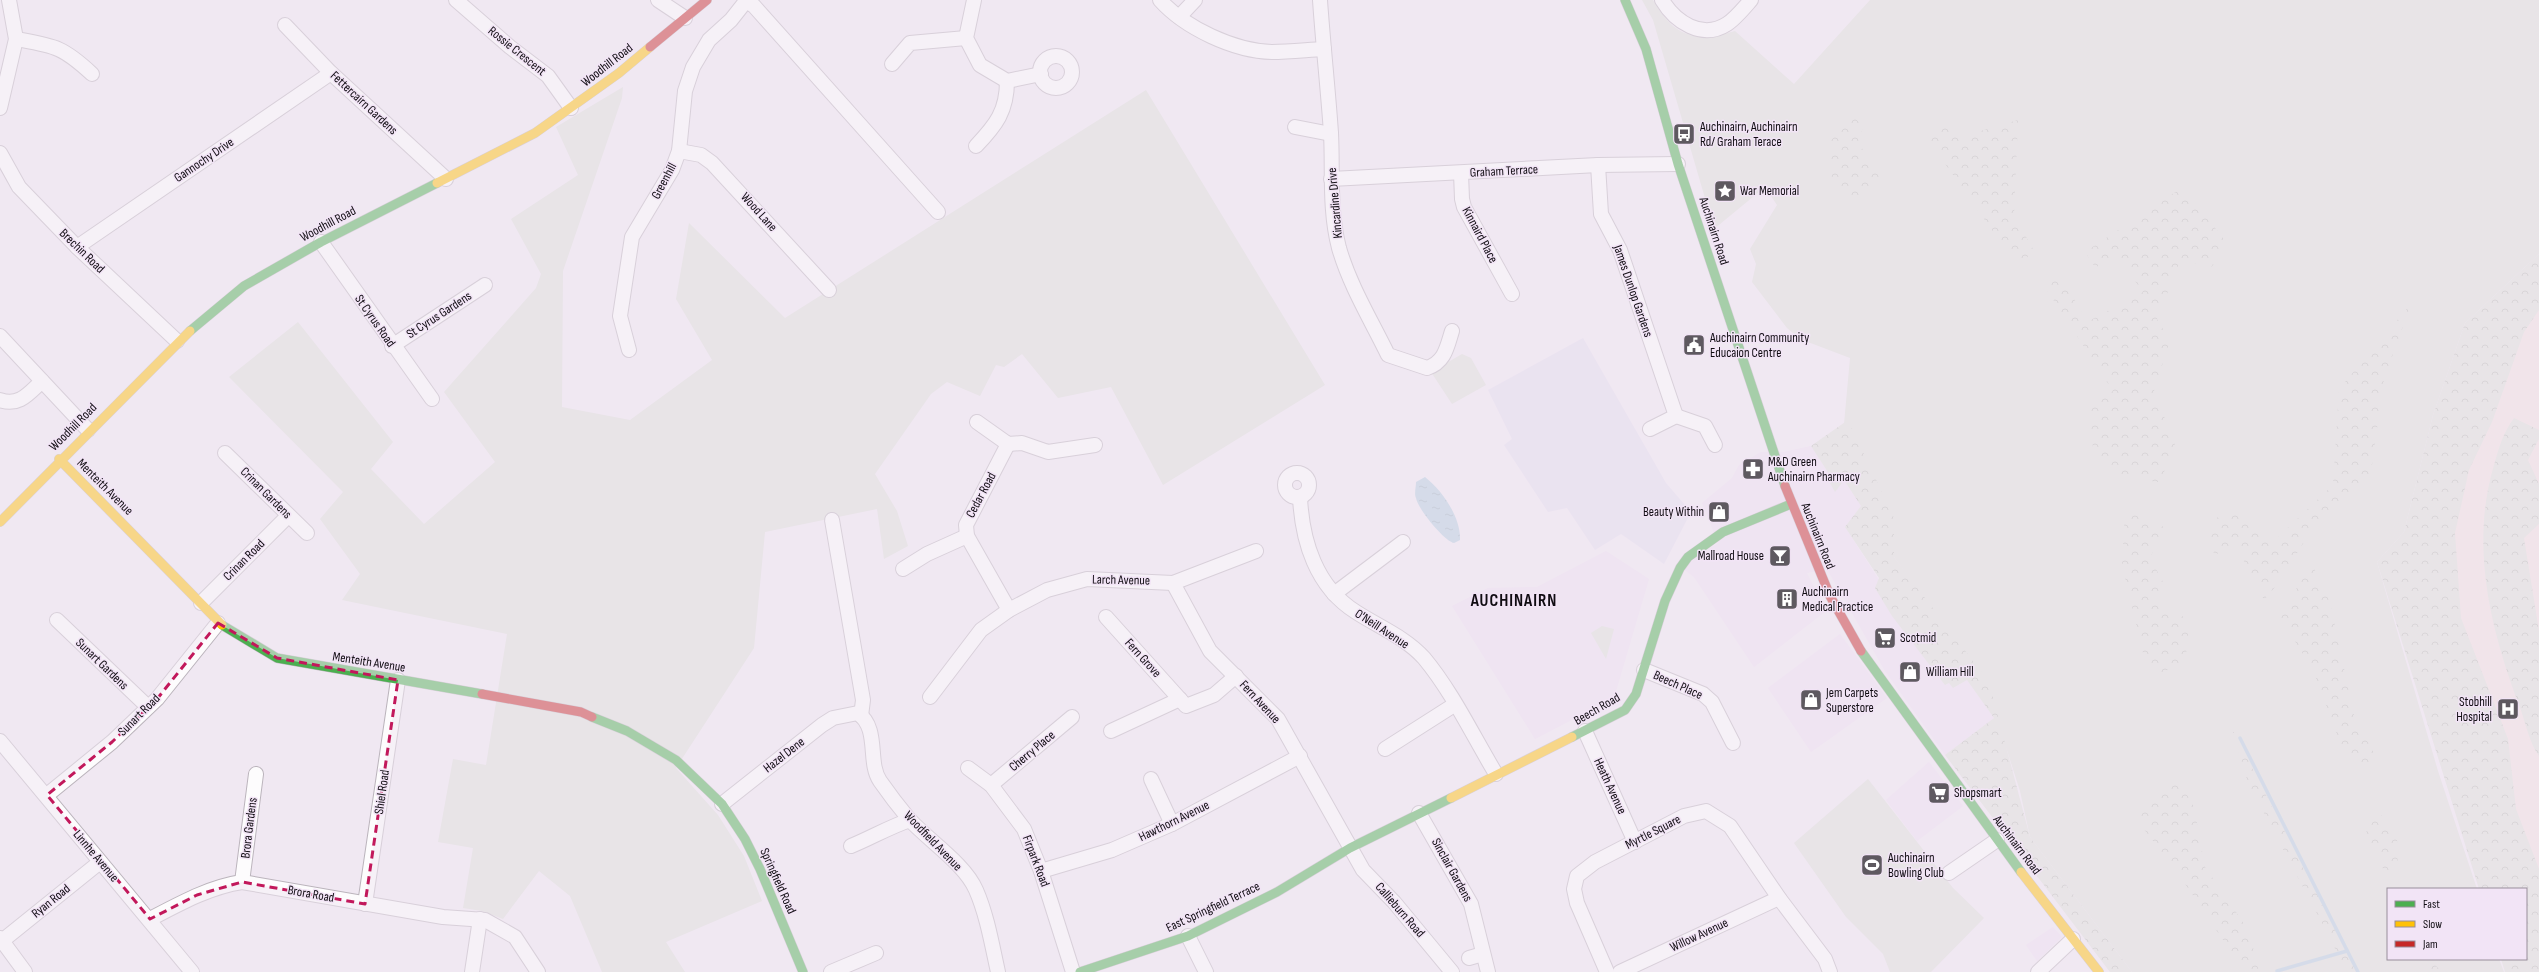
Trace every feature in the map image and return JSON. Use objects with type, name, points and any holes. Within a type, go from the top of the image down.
[{"type":"street","points":[[0,108],[16,39],[9,0]]},
{"type":"street","name":"Rossie Crescent","points":[[456,0],[510,47],[548,76],[571,108]]},
{"type":"street","points":[[658,0],[685,18]]},
{"type":"street","name":"Woodhill Road","points":[[0,522],[59,459],[177,341],[244,286],[321,242],[535,133],[619,73],[708,0]]},
{"type":"street","points":[[974,0],[966,38],[980,65],[1007,81],[1041,74]]},
{"type":"street","points":[[1160,0],[1179,17],[1214,39],[1270,52],[1324,50]]},
{"type":"street","points":[[1179,17],[1195,0]]},
{"type":"street","name":"Kincardine Drive","points":[[1320,0],[1331,134],[1331,179],[1335,230],[1340,249],[1363,308],[1388,355],[1427,368],[1444,358],[1452,331]]},
{"type":"street","name":"Auchinairn Road","points":[[1626,0],[1646,49],[1678,164],[1791,504],[1830,596],[1853,640],[1997,840],[2099,972]]},
{"type":"street","points":[[1662,0],[1669,12],[1689,28],[1708,30],[1727,25],[1751,0]]},
{"type":"street","points":[[746,1],[754,6],[938,212]]},
{"type":"street","name":"Greenhill","points":[[630,350],[620,316],[632,236],[672,170],[679,151],[685,91],[693,67],[709,40],[731,20],[746,1]]},
{"type":"street","name":"Fettercairn Gardens","points":[[285,25],[331,73],[446,179]]},
{"type":"street","points":[[892,64],[910,43],[966,38]]},
{"type":"street","points":[[16,39],[58,47],[75,58],[92,74]]},
{"type":"street","name":"Gannochy Drive","points":[[77,247],[331,73]]},
{"type":"street","points":[[976,146],[996,126],[1007,98],[1007,81]]},
{"type":"street","points":[[1294,127],[1331,134]]},
{"type":"street","name":"Wood Lane","points":[[679,151],[701,155],[712,163],[830,290]]},
{"type":"street","name":"Brechin Road","points":[[0,156],[19,187],[77,247],[177,341]]},
{"type":"street","name":"Graham Terrace","points":[[1331,179],[1598,165],[1678,164]]},
{"type":"street","name":"James Dunlop Gardens","points":[[1598,165],[1601,214],[1620,250],[1676,416]]},
{"type":"street","name":"Kinnaird Place","points":[[1461,173],[1462,200],[1464,207],[1512,294]]},
{"type":"street","name":"St Cyrus Road","points":[[321,242],[392,346],[432,399]]},
{"type":"street","name":"St Cyrus Gardens","points":[[392,346],[485,285]]},
{"type":"street","points":[[0,336],[88,430]]},
{"type":"street","points":[[0,400],[9,404],[22,400],[42,381]]},
{"type":"street","points":[[1650,429],[1676,416],[1705,426],[1715,445]]},
{"type":"street","points":[[977,422],[1008,444],[1022,442],[1048,452],[1095,445]]},
{"type":"street","name":"Cedar Road","points":[[1008,444],[966,525],[967,536],[1009,610]]},
{"type":"street","name":"Crinan Gardens","points":[[225,453],[307,533]]},
{"type":"street","name":"Menteith Avenue","points":[[59,459],[218,622],[277,658],[581,712],[627,731],[676,760],[722,804]]},
{"type":"street","name":"O'Neill Avenue","points":[[1300,497],[1304,536],[1312,559],[1334,594],[1355,612],[1410,645],[1423,657],[1444,685],[1454,705],[1496,774]]},
{"type":"street","name":"Beech Road","points":[[1350,848],[1625,710],[1636,694],[1674,579],[1687,558],[1708,541],[1737,526],[1791,504]]},
{"type":"street","name":"Crinan Road","points":[[201,603],[288,516]]},
{"type":"street","points":[[832,520],[863,700],[856,715]]},
{"type":"street","points":[[903,569],[927,554],[967,536]]},
{"type":"street","points":[[1334,594],[1403,542]]},
{"type":"street","name":"Larch Avenue","points":[[930,697],[981,630],[1009,610],[1047,590],[1087,579],[1172,583],[1256,551]]},
{"type":"street","name":"Fern Avenue","points":[[1172,583],[1210,651],[1278,718],[1350,848]]},
{"type":"street","name":"Fern Grove","points":[[1106,617],[1180,699]]},
{"type":"street","name":"Sunart Gardens","points":[[57,620],[148,707]]},
{"type":"street","name":"Sunart Road","points":[[47,796],[112,742],[148,707],[218,622]]},
{"type":"street","name":"Beech Place","points":[[1644,670],[1703,694],[1712,702],[1733,743]]},
{"type":"street","points":[[1111,731],[1180,699],[1186,706],[1214,695],[1236,676]]},
{"type":"street","name":"Shiel Road","points":[[365,904],[398,680]]},
{"type":"street","points":[[1385,749],[1454,705]]},
{"type":"street","name":"Hazel Dene","points":[[722,804],[822,725],[833,718],[856,715]]},
{"type":"street","name":"Woodfield Avenue","points":[[856,715],[866,719],[870,730],[878,779],[910,820],[954,861],[976,888],[991,938],[998,972]]},
{"type":"street","name":"Cherry Place","points":[[991,785],[1072,717]]},
{"type":"street","name":"Heath Avenue","points":[[1585,731],[1635,842]]},
{"type":"street","name":"Linnhe Avenue","points":[[0,741],[100,862],[150,919],[192,972]]},
{"type":"street","name":"Hawthorn Avenue","points":[[1041,871],[1112,850],[1172,824],[1300,756]]},
{"type":"street","name":"Firpark Road","points":[[968,768],[991,785],[1024,829],[1041,871],[1073,972]]},
{"type":"street","name":"Brora Gardens","points":[[242,882],[256,774]]},
{"type":"street","points":[[1151,779],[1172,824]]},
{"type":"street","name":"Springfield Road","points":[[722,804],[745,839],[760,869],[803,972]]},
{"type":"street","name":"Myrtle Square","points":[[1606,972],[1577,904],[1574,889],[1577,876],[1595,862],[1684,816],[1706,811],[1730,826],[1779,898],[1825,959],[1830,972]]},
{"type":"street","name":"Sinclair Gardens","points":[[1419,813],[1471,904],[1488,972]]},
{"type":"street","points":[[851,846],[872,838],[891,826],[910,820]]},
{"type":"street","points":[[1949,873],[1997,840]]},
{"type":"street","name":"East Springfield Terrace","points":[[1080,972],[1188,936],[1277,892],[1350,848]]},
{"type":"street","name":"Callieburn Road","points":[[1350,848],[1363,870],[1394,902],[1452,972]]},
{"type":"street","name":"Ryan Road","points":[[1,940],[100,862]]},
{"type":"street","name":"Brora Road","points":[[150,919],[197,895],[229,884],[242,882],[443,917],[480,919]]},
{"type":"street","name":"Willow Avenue","points":[[1620,972],[1779,898]]},
{"type":"street","points":[[472,972],[480,919],[515,937],[538,972]]},
{"type":"street","points":[[1188,936],[1206,972]]},
{"type":"street","points":[[2038,972],[2073,939]]},
{"type":"street","points":[[1,940],[25,972]]},
{"type":"street","points":[[831,972],[876,953]]},
{"type":"street","points":[[1469,958],[1483,954]]},
{"type":"highlighted area","points":[[218,623],[277,658],[398,680],[365,904],[242,882],[197,895],[150,919],[47,795],[112,742],[157,699]]},
{"type":"shaded area","name":"Stobhill Hospital","points":[[2539,290],[2539,918],[2448,599],[2445,466]]},
{"type":"shaded area","points":[[1583,338],[1666,483],[1691,512],[1664,564],[1621,534],[1595,550],[1567,508],[1548,512],[1504,445],[1512,439],[1488,390]]},
{"type":"shaded area","points":[[1811,446],[1833,480],[1834,491],[1844,480],[1861,506],[1845,527],[1946,685],[1949,683],[1954,688],[1967,680],[1994,718],[1945,755],[1885,671],[1827,569],[1807,573],[1826,611],[1754,667],[1694,577],[1682,568],[1718,543],[1702,503],[1732,478],[1739,465],[1761,452],[1784,452]]},
{"type":"shaded area","points":[[1606,551],[1649,579],[1614,698],[1535,739],[1452,606],[1488,588],[1537,587]]},
{"type":"shaded area","points":[[1840,634],[1887,698],[1811,752],[1768,688]]},
{"type":"shaded area","points":[[1929,762],[1963,806],[1917,841],[1886,800]]},
{"type":"shaded area","points":[[2053,927],[2062,937],[2037,961],[2026,945]]},
{"type":"green space","points":[[1642,0],[1653,0],[1669,22],[1687,34],[1708,36],[1735,31],[1794,84],[1870,0],[2539,0],[2539,254],[2465,323],[2433,415],[2404,532],[2377,562],[2438,771],[2477,888],[2387,888],[2387,960],[2499,960],[2504,972],[2132,972],[2030,837],[2020,791],[1985,682],[1894,557],[1844,424],[1850,358],[1800,339],[1787,328],[1752,282],[1756,264],[1750,249],[1777,205],[1765,187],[1714,229],[1653,20]]},
{"type":"green space","points":[[623,87],[622,98],[563,271],[562,407],[630,420],[712,360],[676,299],[689,223],[785,318],[1146,90],[1325,385],[1163,485],[1111,387],[1058,398],[1022,354],[1004,367],[996,365],[980,396],[947,382],[931,394],[875,474],[897,511],[908,546],[884,559],[877,509],[765,532],[754,648],[676,768],[718,815],[744,856],[762,901],[666,942],[685,972],[602,972],[570,896],[539,871],[503,919],[482,911],[463,908],[473,848],[438,842],[453,759],[486,765],[507,634],[342,600],[360,574],[320,519],[343,492],[229,377],[298,322],[393,442],[371,469],[424,524],[495,462],[444,392],[536,288],[541,274],[511,219],[578,175],[556,127]]},
{"type":"green space","points":[[1855,118],[1863,127],[1858,142],[1883,182],[1855,207],[1832,181],[1829,142]]},
{"type":"green space","points":[[2018,120],[2014,216],[2033,249],[2024,262],[1996,236],[1929,141],[1943,125],[1967,135]]},
{"type":"green space","points":[[2183,187],[2227,243],[2211,268],[2181,259],[2157,319],[2170,341],[2154,390],[2177,450],[2158,482],[2117,476],[2094,455],[2087,404],[2113,391],[2041,281],[2059,272],[2087,322],[2143,292],[2120,260],[2095,267],[2085,252]]},
{"type":"green space","points":[[2539,254],[2539,310],[2524,332],[2492,422],[2469,470],[2455,533],[2461,618],[2508,739],[2516,809],[2539,869],[2539,972],[2505,972],[2501,960],[2527,960],[2527,888],[2479,888],[2377,562],[2404,532],[2433,415],[2465,323]]},
{"type":"green space","points":[[2411,304],[2384,379],[2370,479],[2316,522],[2281,580],[2264,600],[2235,544],[2215,555],[2206,538],[2220,513],[2243,514],[2262,540],[2275,540],[2333,485],[2339,389]]},
{"type":"green space","points":[[1462,354],[1471,358],[1486,385],[1452,404],[1431,372]]},
{"type":"green space","points":[[2514,418],[2539,430],[2539,439],[2528,460],[2539,484],[2539,524],[2524,538],[2539,631],[2539,756],[2530,738],[2499,646],[2487,586],[2484,556],[2484,525],[2487,495],[2500,446],[2507,429]]},
{"type":"green space","points":[[1848,420],[1894,518],[1894,557],[1989,682],[2030,837],[2132,972],[2110,972],[1945,755],[1994,718],[1967,680],[1953,688],[1949,683],[1945,685],[1892,616],[1875,588],[1879,578],[1845,527],[1861,506],[1844,480],[1835,492],[1830,483],[1833,480],[1811,446]]},
{"type":"green space","points":[[2125,511],[2164,527],[2150,558],[2163,582],[2153,602],[2190,620],[2185,663],[2160,673],[2143,653],[2122,565]]},
{"type":"green space","points":[[2312,564],[2330,602],[2355,720],[2374,753],[2364,771],[2345,756],[2313,670],[2279,616]]},
{"type":"green space","points":[[1602,626],[1614,629],[1606,659],[1591,633]]},
{"type":"green space","points":[[2232,729],[2356,972],[2345,972],[2333,944],[2248,783]]},
{"type":"green space","name":"Auchinairn Bowling Club","points":[[1868,779],[1953,888],[1984,918],[1931,972],[1890,972],[1883,954],[1846,917],[1794,843]]},
{"type":"green space","points":[[2178,779],[2194,807],[2205,867],[2249,931],[2259,972],[2242,968],[2177,872],[2136,819]]},
{"type":"green space","points":[[2375,806],[2397,837],[2398,874],[2387,877],[2366,833]]},
{"type":"green space","points":[[2425,960],[2430,960],[2442,972],[2420,972]]},
{"type":"water","points":[[1425,477],[1444,497],[1454,514],[1460,532],[1460,540],[1454,543],[1438,531],[1426,517],[1418,503],[1415,495],[1416,482]]},
{"type":"waterway","points":[[2240,738],[2358,972]]},
{"type":"waterway","points":[[2277,971],[2347,951]]},
{"type":"traffic: fast","points":[[1625,0],[1646,49],[1678,164],[1785,486]]},
{"type":"traffic: fast","points":[[190,331],[244,286],[321,242],[437,183]]},
{"type":"traffic: fast","points":[[1572,737],[1625,710],[1636,694],[1665,601],[1680,568],[1688,557],[1723,532],[1791,504]]},
{"type":"traffic: fast","points":[[222,625],[277,658],[482,694]]},
{"type":"traffic: fast","points":[[1861,651],[2021,872]]},
{"type":"traffic: fast","points":[[592,717],[627,731],[676,760],[722,804],[745,839],[760,869],[803,972]]},
{"type":"traffic: fast","points":[[1080,972],[1188,936],[1277,892],[1350,848],[1451,798]]},
{"type":"traffic: slow","points":[[437,183],[535,133],[619,73],[650,47]]},
{"type":"traffic: slow","points":[[0,522],[190,331]]},
{"type":"traffic: slow","points":[[59,459],[222,625]]},
{"type":"traffic: slow","points":[[1451,798],[1572,737]]},
{"type":"traffic: slow","points":[[2021,872],[2099,972]]},
{"type":"traffic: jam","points":[[650,47],[707,0]]},
{"type":"traffic: jam","points":[[1785,486],[1830,596],[1861,651]]},
{"type":"traffic: jam","points":[[482,694],[581,712],[592,717]]},
{"type":"place","name":"Auchinairn, Auchinairn Rd/ Graham Terace","points":[[1684,134]]},
{"type":"place","name":"War Memorial","points":[[1725,191]]},
{"type":"place","name":"Auchinairn Community Educaion Centre","points":[[1694,345]]},
{"type":"place","name":"M&D Green Auchinairn Pharmacy","points":[[1753,469]]},
{"type":"place","name":"Beauty Within","points":[[1719,512]]},
{"type":"place","name":"Mallroad House","points":[[1780,556]]},
{"type":"place","name":"Auchinairn Medical Practice","points":[[1787,599]]},
{"type":"place","name":"Scotmid","points":[[1885,638]]},
{"type":"place","name":"William Hill","points":[[1910,672]]},
{"type":"place","name":"Jem Carpets Superstore","points":[[1811,700]]},
{"type":"place","name":"Stobhill Hospital","points":[[2508,709]]},
{"type":"place","name":"Shopsmart","points":[[1939,793]]},
{"type":"place","name":"Auchinairn Bowling Club","points":[[1872,865]]},
{"type":"district","name":"AUCHINAIRN","points":[[1514,601]]}]
